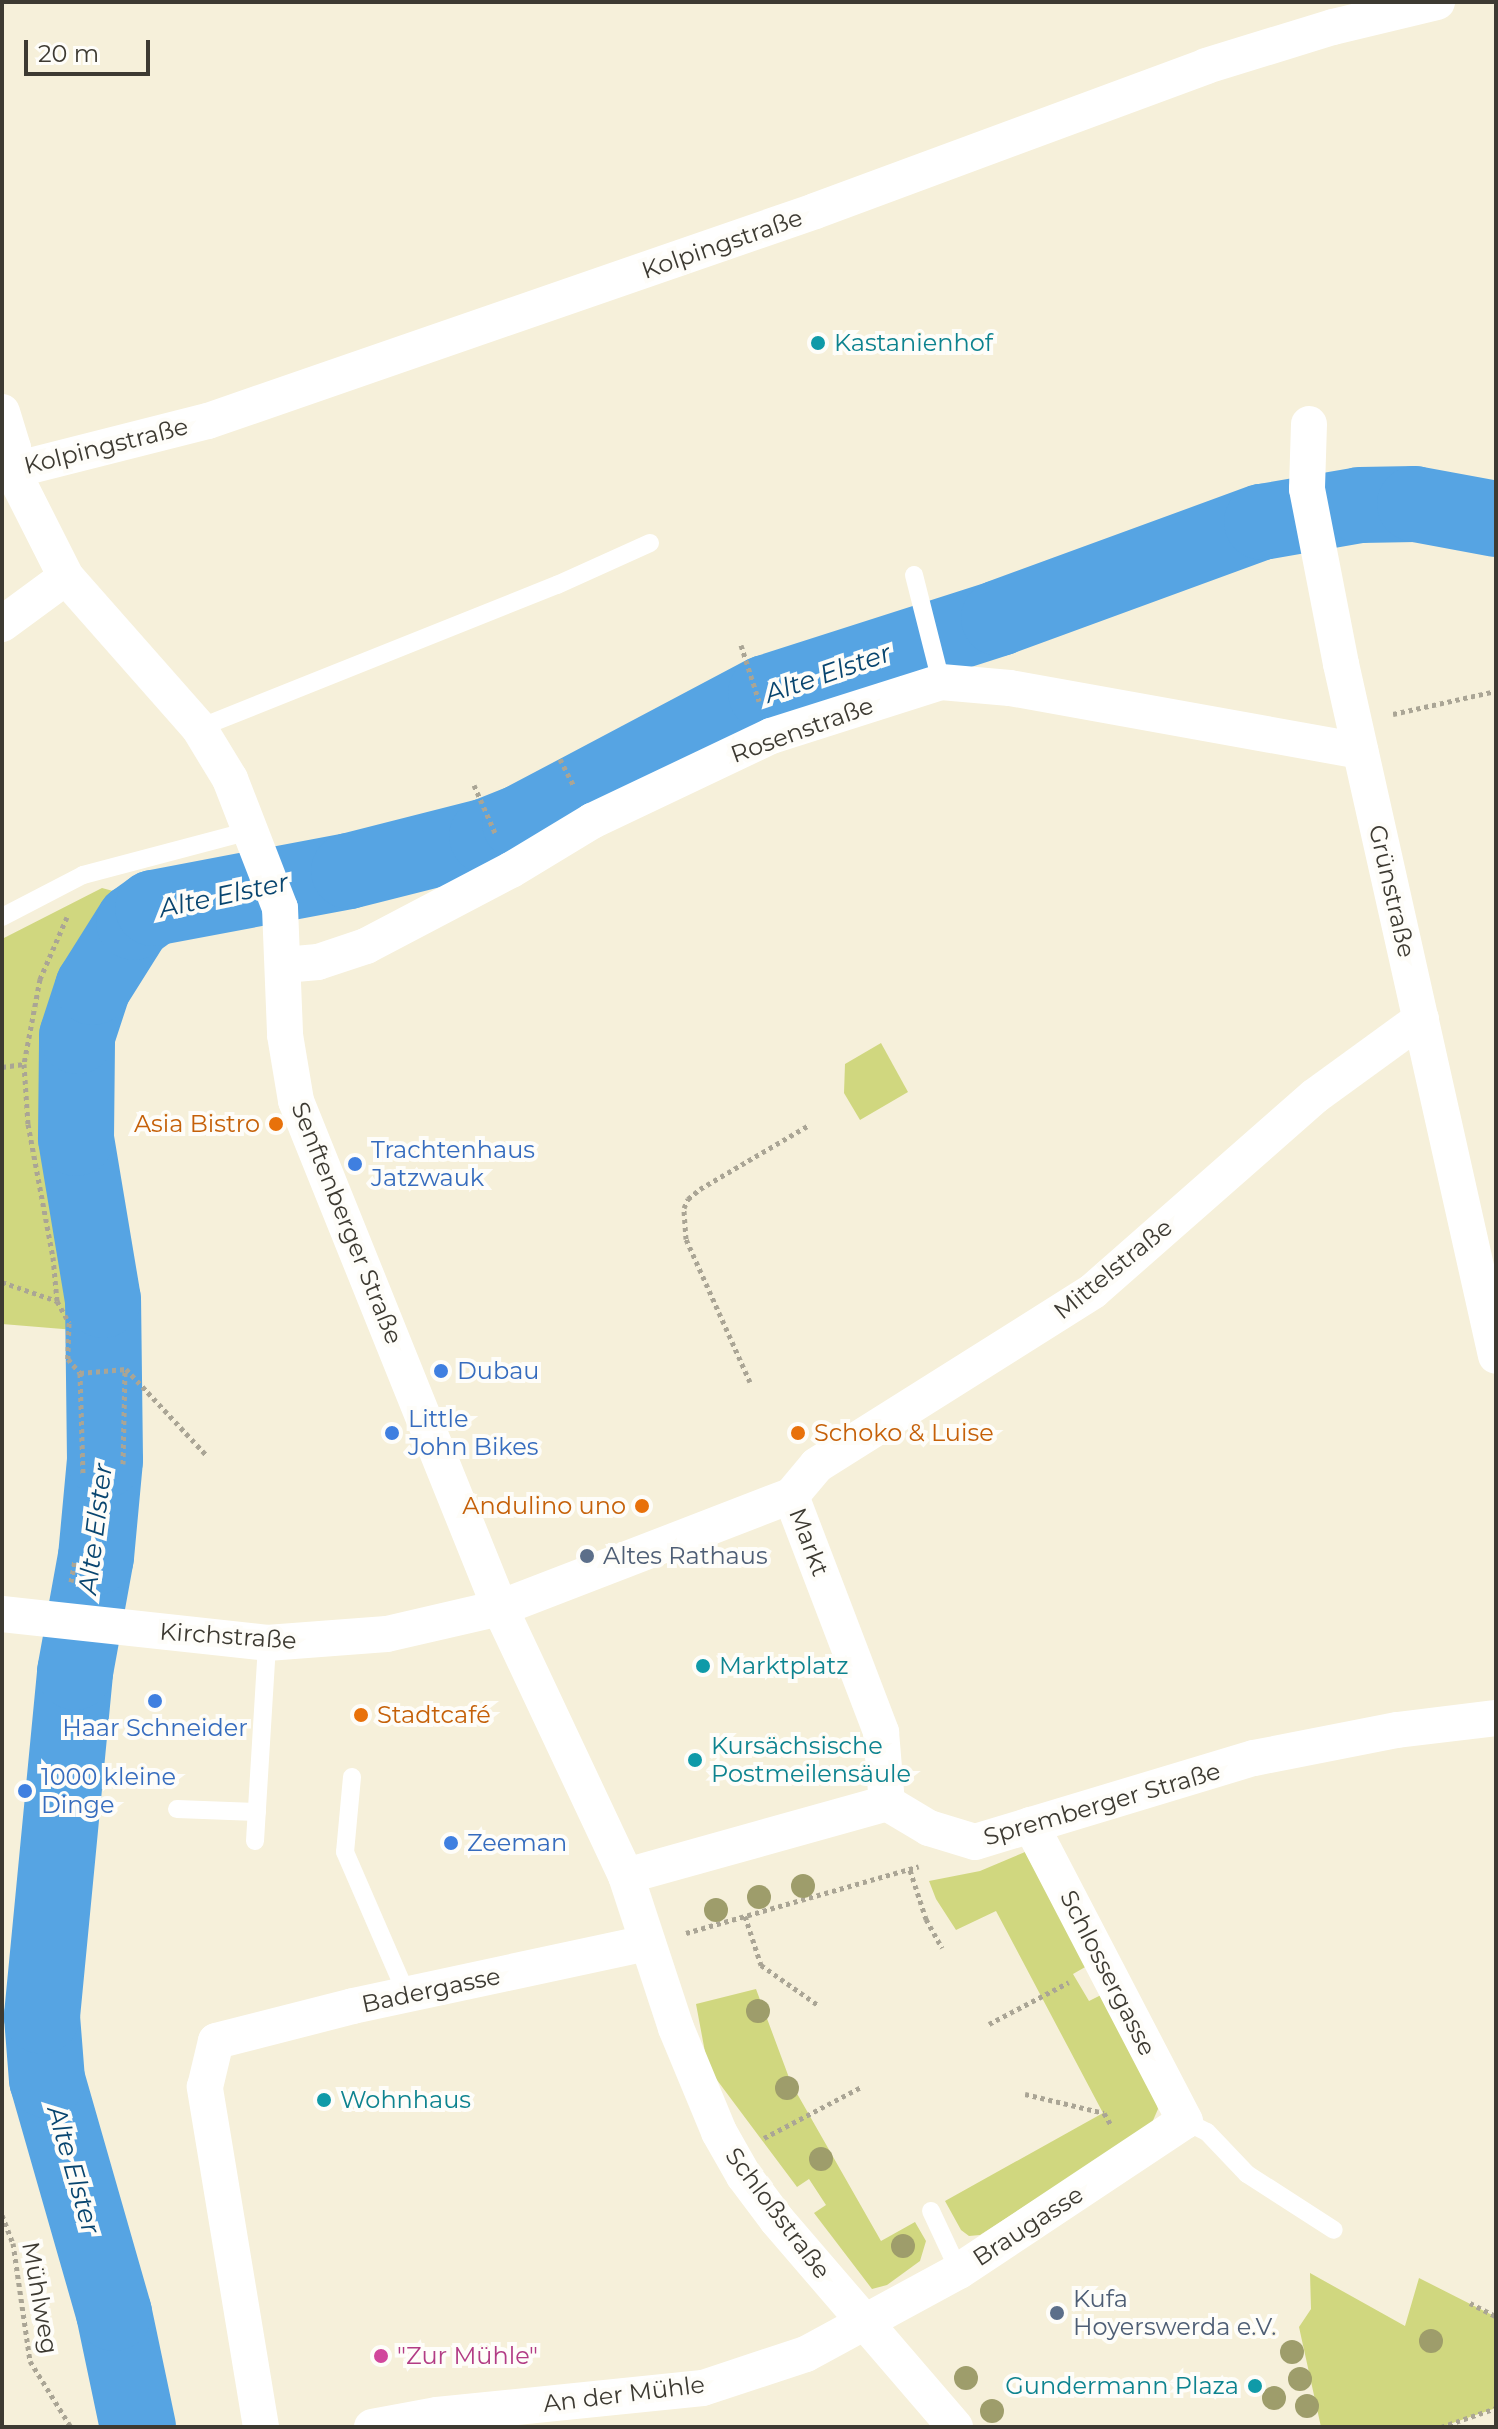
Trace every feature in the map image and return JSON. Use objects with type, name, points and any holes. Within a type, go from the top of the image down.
[{"type":"street","name":"Kolpingstraße","points":[[5,463],[208,421],[815,211],[1206,66],[1333,27],[1437,2]]},
{"type":"street","points":[[2,412],[13,448],[5,463]]},
{"type":"street","name":"Grünstraße","points":[[1309,424],[1307,489],[1356,737],[1496,1356]]},
{"type":"street","name":"Senftenberger Straße","points":[[5,463],[66,577],[199,728],[230,779],[280,908],[285,1035],[296,1101],[500,1608]]},
{"type":"street","points":[[2,624],[66,577]]},
{"type":"street","name":"Rosenstraße","points":[[284,965],[318,962],[366,946],[511,870],[592,821],[771,736],[939,673],[1010,688],[1356,737]]},
{"type":"street","name":"Mittelstraße","points":[[791,1496],[817,1465],[1093,1291],[1315,1096],[1421,1019]]},
{"type":"street","name":"Markt","points":[[500,1608],[791,1496],[881,1732],[887,1803]]},
{"type":"street","points":[[500,1608],[626,1876],[887,1803]]},
{"type":"street","name":"Kirchstraße","points":[[2,1614],[267,1643],[387,1634],[500,1608]]},
{"type":"street","name":"Spremberger Straße","points":[[887,1803],[929,1828],[975,1842],[1254,1758],[1397,1730],[1496,1718]]},
{"type":"street","name":"Schlossergasse","points":[[1031,1825],[1185,2121]]},
{"type":"street","name":"Schloßstraße","points":[[626,1876],[696,2080],[732,2156],[777,2220],[955,2427]]},
{"type":"street","name":"Badergasse","points":[[261,2427],[205,2087],[216,2041],[353,2006],[647,1943]]},
{"type":"street","name":"Braugasse","points":[[866,2324],[959,2271],[1185,2121]]},
{"type":"street","name":"An der Mühle","points":[[372,2427],[437,2415],[703,2388],[806,2354],[866,2324]]},
{"type":"lane","points":[[199,728],[514,603],[650,543]]},
{"type":"lane","points":[[914,575],[939,673]]},
{"type":"lane","points":[[2,917],[83,875],[255,842]]},
{"type":"lane","points":[[255,1841],[267,1643]]},
{"type":"lane","points":[[352,1777],[345,1852],[407,1995]]},
{"type":"lane","points":[[177,1809],[257,1812]]},
{"type":"lane","points":[[1185,2121],[1207,2132],[1247,2174],[1334,2230]]},
{"type":"lane","points":[[931,2211],[959,2271]]},
{"type":"path","points":[[741,645],[752,681]]},
{"type":"path","points":[[1356,737],[1496,691]]},
{"type":"path","points":[[560,759],[568,772]]},
{"type":"path","points":[[474,785],[488,817]]},
{"type":"path","points":[[83,875],[40,979],[24,1064],[28,1124],[53,1257],[57,1301],[69,1323],[68,1359],[80,1373],[83,1475]]},
{"type":"path","points":[[2,1067],[24,1064]]},
{"type":"path","points":[[750,1382],[686,1239],[682,1218],[684,1208],[688,1199],[700,1189],[809,1125]]},
{"type":"path","points":[[2,1282],[57,1301]]},
{"type":"path","points":[[80,1373],[126,1369]]},
{"type":"path","points":[[126,1369],[207,1456]]},
{"type":"path","points":[[123,1464],[126,1369]]},
{"type":"path","points":[[647,1943],[856,1882],[910,1870],[975,1842]]},
{"type":"path","points":[[910,1870],[926,1919],[942,1948]]},
{"type":"path","points":[[745,1916],[761,1965],[818,2005]]},
{"type":"path","points":[[989,2024],[1103,1964]]},
{"type":"path","points":[[732,2156],[861,2087]]},
{"type":"path","points":[[1025,2094],[1104,2113],[1133,2158]]},
{"type":"path","name":"Mühlweg","points":[[2,2215],[13,2243],[30,2361],[71,2427]]},
{"type":"path","points":[[1470,2303],[1496,2316]]},
{"type":"path","points":[[1441,2427],[1496,2408]]},
{"type":"green space","points":[[102,888],[113,891],[131,915],[84,985],[60,1035],[62,1118],[87,1292],[85,1365],[75,1362],[75,1330],[2,1324],[2,939]]},
{"type":"green space","points":[[881,1043],[908,1092],[860,1120],[844,1093],[845,1064]]},
{"type":"green space","points":[[1025,1852],[1087,1966],[1073,1974],[1089,2001],[1101,1995],[1154,2088],[1158,2109],[1151,2125],[980,2235],[969,2236],[961,2230],[945,2201],[1103,2113],[996,1911],[956,1930],[936,1899],[929,1881],[980,1871]]},
{"type":"green space","points":[[756,1989],[791,2083],[881,2241],[915,2222],[926,2241],[920,2261],[887,2285],[872,2289],[814,2213],[826,2205],[809,2179],[797,2187],[708,2068],[696,2004]]},
{"type":"green space","points":[[1310,2273],[1405,2326],[1419,2278],[1496,2317],[1496,2408],[1441,2427],[1321,2427],[1299,2327],[1311,2309]]},
{"type":"waterway","name":"Alte Elster","points":[[138,2427],[114,2313],[47,2080],[42,2016],[75,1672],[96,1557],[105,1460],[103,1300],[76,1138],[77,1036],[93,987],[134,922],[153,908],[349,871],[487,836],[520,823],[766,693],[999,618],[1262,522],[1360,505],[1415,504],[1496,519]]},
{"type":"place","name":"Kastanienhof","points":[[818,343]]},
{"type":"place","name":"Asia Bistro","points":[[276,1124]]},
{"type":"place","name":"Trachtenhaus Jatzwauk","points":[[355,1164]]},
{"type":"place","name":"Dubau","points":[[441,1371]]},
{"type":"place","name":"Little John Bikes","points":[[392,1433]]},
{"type":"place","name":"Schoko & Luise","points":[[798,1433]]},
{"type":"place","name":"Andulino uno","points":[[642,1506]]},
{"type":"place","name":"Altes Rathaus","points":[[587,1556]]},
{"type":"place","name":"Marktplatz","points":[[703,1666]]},
{"type":"place","name":"Haar Schneider","points":[[155,1701]]},
{"type":"place","name":"Stadtcafé","points":[[361,1715]]},
{"type":"place","name":"Kursächsische Postmeilensäule","points":[[695,1760]]},
{"type":"place","name":"1000 kleine Dinge","points":[[25,1791]]},
{"type":"place","name":"Zeeman","points":[[451,1843]]},
{"type":"place","name":"Wohnhaus","points":[[324,2100]]},
{"type":"place","name":"Kufa Hoyerswerda e.V.","points":[[1057,2313]]},
{"type":"place","name":"\"Zur Mühle\"","points":[[381,2356]]},
{"type":"place","name":"Gundermann Plaza","points":[[1255,2386]]}]
